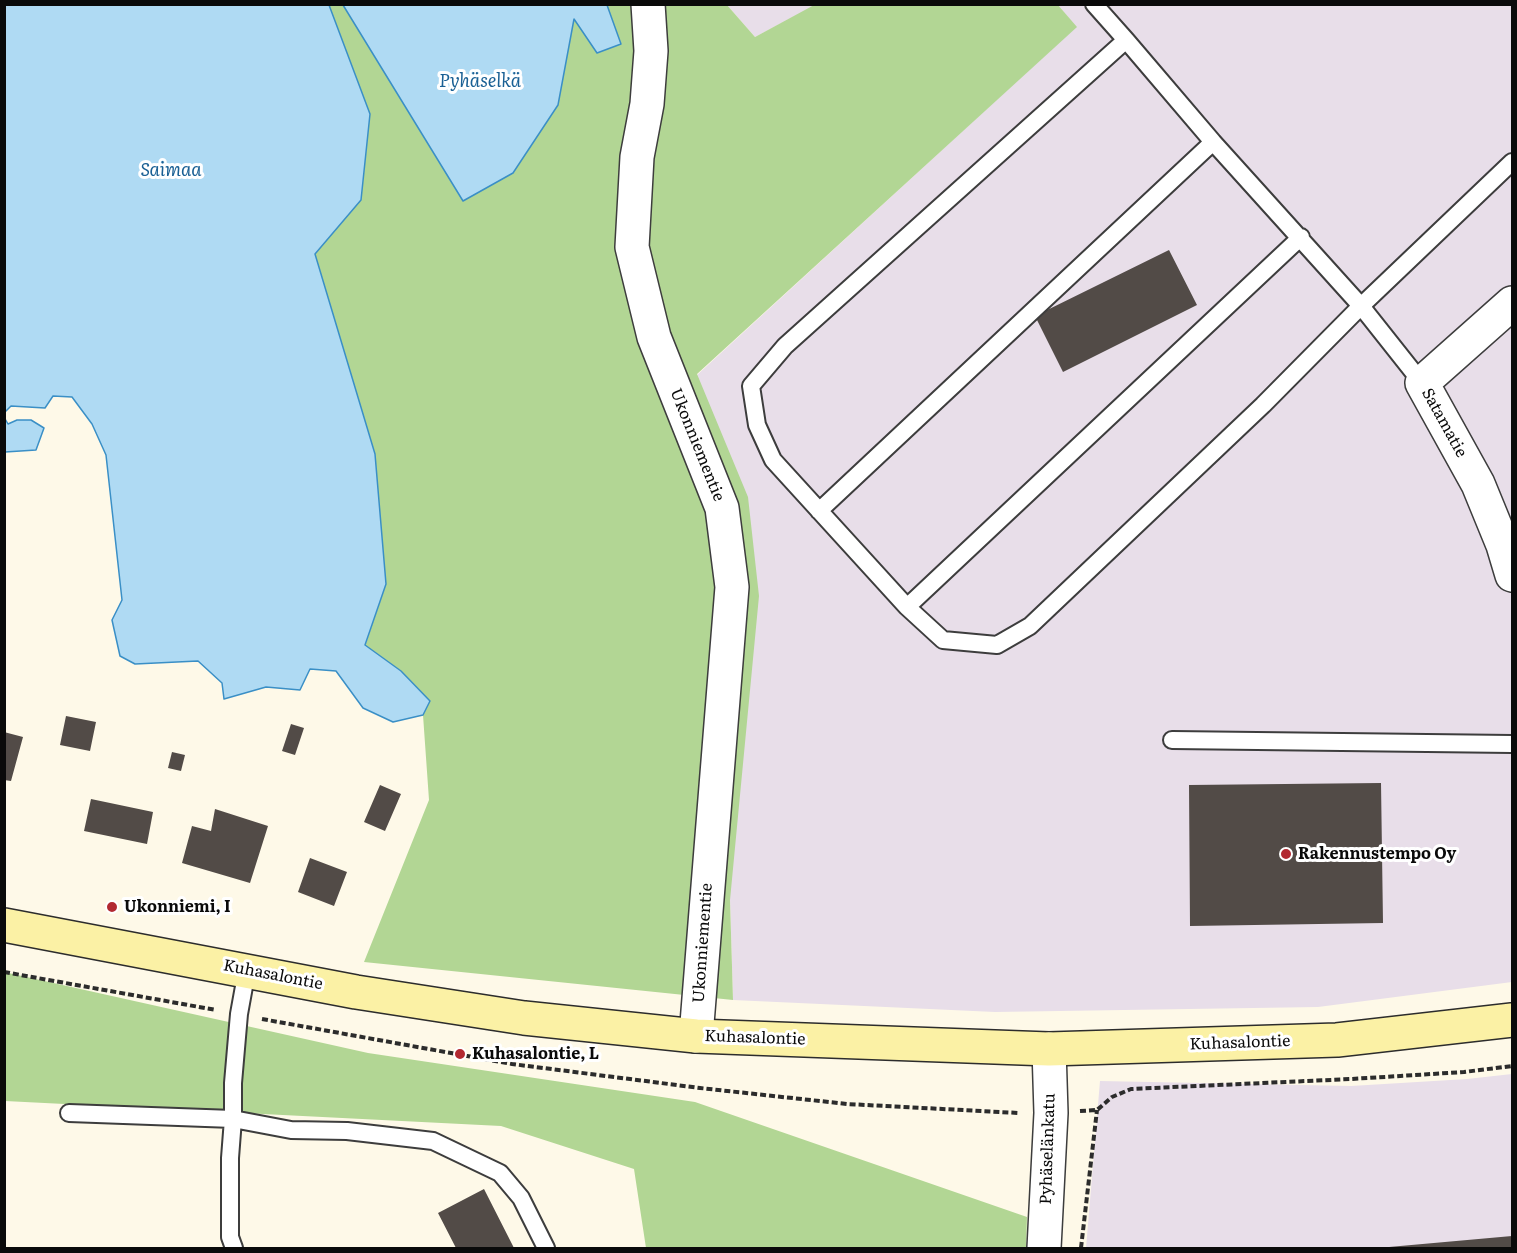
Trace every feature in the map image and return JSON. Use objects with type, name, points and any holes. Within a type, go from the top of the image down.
[{"type":"main road","name":"Kuhasalontie","points":[[4,925],[356,992],[524,1018],[696,1036],[1049,1049],[1337,1040],[1512,1020]]},
{"type":"street","name":"Ukonniementie","points":[[648,4],[651,51],[648,104],[637,157],[632,247],[654,337],[722,508],[732,587],[696,1036]]},
{"type":"street","name":"Satamatie","points":[[1512,303],[1422,383],[1478,484],[1503,545],[1512,575]]},
{"type":"street","name":"Pyhäselänkatu","points":[[1044,1248],[1051,1113],[1049,1049]]},
{"type":"lane","points":[[1094,4],[1213,142],[1361,306],[1422,383]]},
{"type":"lane","points":[[1126,40],[785,346],[751,386],[757,425],[773,460],[907,607],[943,640],[997,645],[1030,626],[1263,405],[1361,306],[1512,162]]},
{"type":"lane","points":[[819,511],[1213,142]]},
{"type":"lane","points":[[907,607],[1301,237]]},
{"type":"lane","points":[[1172,740],[1512,744]]},
{"type":"lane","points":[[234,1248],[230,1237],[233,1083],[239,1014],[247,970]]},
{"type":"lane","points":[[69,1113],[234,1119],[291,1130],[347,1131],[433,1141],[500,1173],[521,1198],[546,1248]]},
{"type":"path","points":[[4,972],[512,1064],[847,1104],[1000,1113],[1051,1113],[1097,1110],[1112,1098],[1131,1089],[1351,1079],[1512,1066]]},
{"type":"path","points":[[1081,1248],[1097,1110]]},
{"type":"shaded area","points":[[727,5],[816,5],[755,37]]},
{"type":"shaded area","points":[[1058,5],[1512,5],[1512,982],[1318,1007],[995,1012],[733,1000],[730,900],[697,375],[1076,27]]},
{"type":"shaded area","points":[[1512,1074],[1512,1248],[1086,1248],[1100,1081],[1351,1086]]},
{"type":"green space","points":[[816,4],[1058,5],[1077,27],[697,374],[748,497],[759,596],[730,900],[733,1000],[364,962],[429,800],[423,715],[430,701],[401,671],[365,646],[386,584],[315,254],[361,200],[370,114],[329,5],[343,5],[463,201],[513,173],[558,105],[574,18],[621,44],[607,5],[727,5],[755,37]]},
{"type":"green space","points":[[4,972],[368,1053],[695,1102],[1027,1217],[1026,1248],[646,1248],[634,1169],[501,1126],[5,1101]]},
{"type":"water","name":"Saimaa","points":[[5,4],[329,5],[370,114],[361,200],[315,254],[375,454],[386,584],[365,645],[401,671],[430,701],[423,715],[393,722],[363,708],[336,671],[310,669],[300,690],[266,687],[224,699],[222,683],[198,661],[135,664],[120,656],[112,620],[122,600],[106,455],[92,424],[72,397],[53,396],[45,408],[11,406],[5,412]]},
{"type":"water","name":"Pyhäselkä","points":[[343,5],[607,5],[621,44],[597,53],[574,19],[558,105],[513,173],[463,201]]},
{"type":"water","points":[[4,417],[8,424],[17,420],[31,420],[44,428],[36,450],[5,452]]},
{"type":"building","points":[[1169,250],[1197,305],[1063,372],[1035,316]]},
{"type":"building","points":[[66,716],[96,722],[90,751],[60,745]]},
{"type":"building","points":[[291,724],[304,728],[295,755],[282,751]]},
{"type":"building","points":[[4,732],[23,737],[11,781],[4,780]]},
{"type":"building","points":[[172,752],[185,755],[181,771],[168,768]]},
{"type":"building","name":"Rakennustempo Oy","points":[[1381,783],[1383,923],[1190,926],[1189,785]]},
{"type":"building","points":[[380,785],[401,794],[385,831],[364,822]]},
{"type":"building","points":[[91,799],[153,812],[147,844],[84,831]]},
{"type":"building","points":[[215,809],[268,826],[250,883],[182,863],[192,826],[211,831]]},
{"type":"building","points":[[310,858],[347,872],[334,906],[298,892]]},
{"type":"building","points":[[484,1189],[514,1248],[456,1248],[438,1213]]},
{"type":"building","points":[[1512,1236],[1512,1248],[1389,1248],[1389,1247]]},
{"type":"place","name":"Rakennustempo Oy","points":[[1286,854]]},
{"type":"place","name":"Ukonniemi, I","points":[[112,907]]},
{"type":"place","name":"Kuhasalontie, L","points":[[460,1054]]}]
